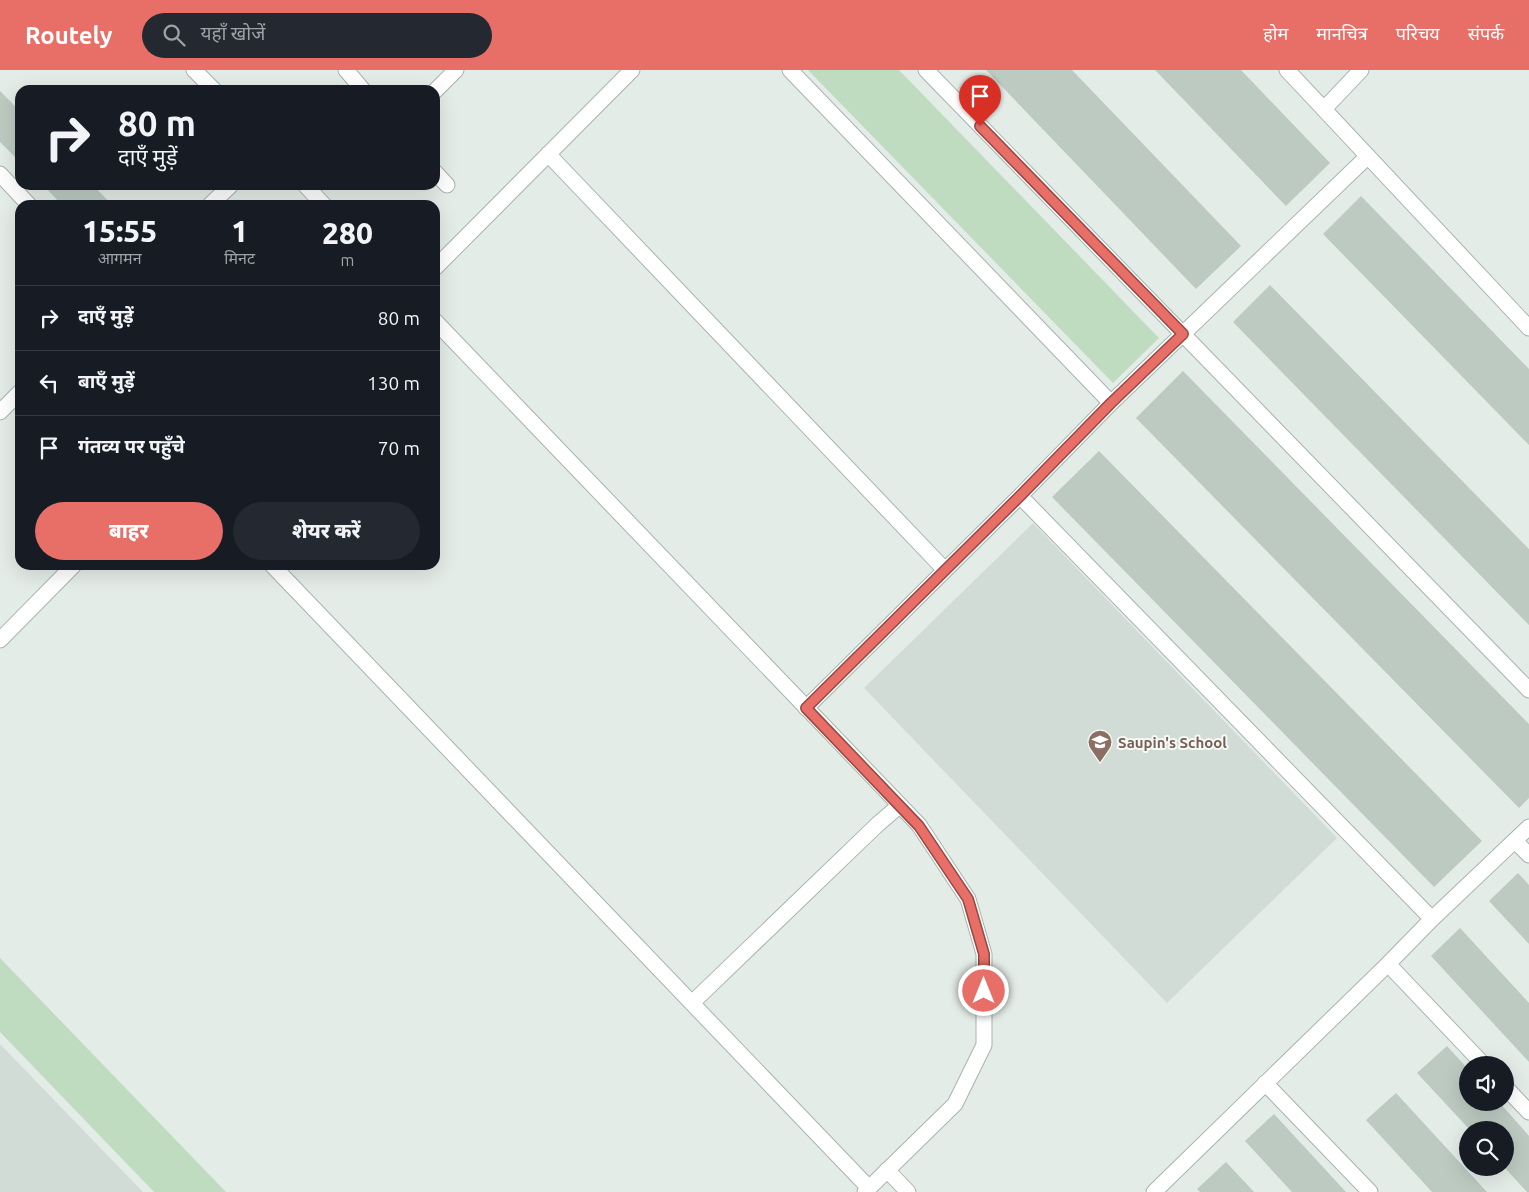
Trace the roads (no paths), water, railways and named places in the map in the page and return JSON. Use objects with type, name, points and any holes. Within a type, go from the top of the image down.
[{"type":"street","points":[[194,70],[209,85]]},
{"type":"street","points":[[346,70],[359,85]]},
{"type":"street","points":[[440,85],[456,70]]},
{"type":"street","points":[[440,263],[632,70]]},
{"type":"street","points":[[790,70],[1111,403]]},
{"type":"street","points":[[926,70],[1529,690]]},
{"type":"street","points":[[1287,70],[1529,328]]},
{"type":"street","points":[[1324,109],[1361,70]]},
{"type":"street","points":[[548,154],[944,570]]},
{"type":"street","points":[[806,708],[1111,403],[1368,156]]},
{"type":"street","points":[[0,174],[23,200]]},
{"type":"street","points":[[440,177],[447,185]]},
{"type":"street","points":[[215,200],[225,190]]},
{"type":"street","points":[[310,190],[319,200]]},
{"type":"street","points":[[277,570],[692,1003],[867,1190],[955,1104],[984,1045],[984,954],[968,899],[919,826],[440,326]]},
{"type":"street","points":[[0,412],[15,397]]},
{"type":"street","points":[[1020,496],[1432,920]]},
{"type":"street","points":[[0,640],[69,570]]},
{"type":"street","points":[[692,1003],[878,824],[900,806]]},
{"type":"street","points":[[1154,1192],[1529,827]]},
{"type":"street","points":[[1515,841],[1529,855]]},
{"type":"street","points":[[1388,964],[1475,1056]]},
{"type":"street","points":[[1265,1083],[1370,1192]]},
{"type":"street","points":[[1514,1096],[1529,1112]]},
{"type":"street","points":[[887,1170],[908,1192]]},
{"type":"place","name":"Saupin's School","points":[[1100,763]]}]
